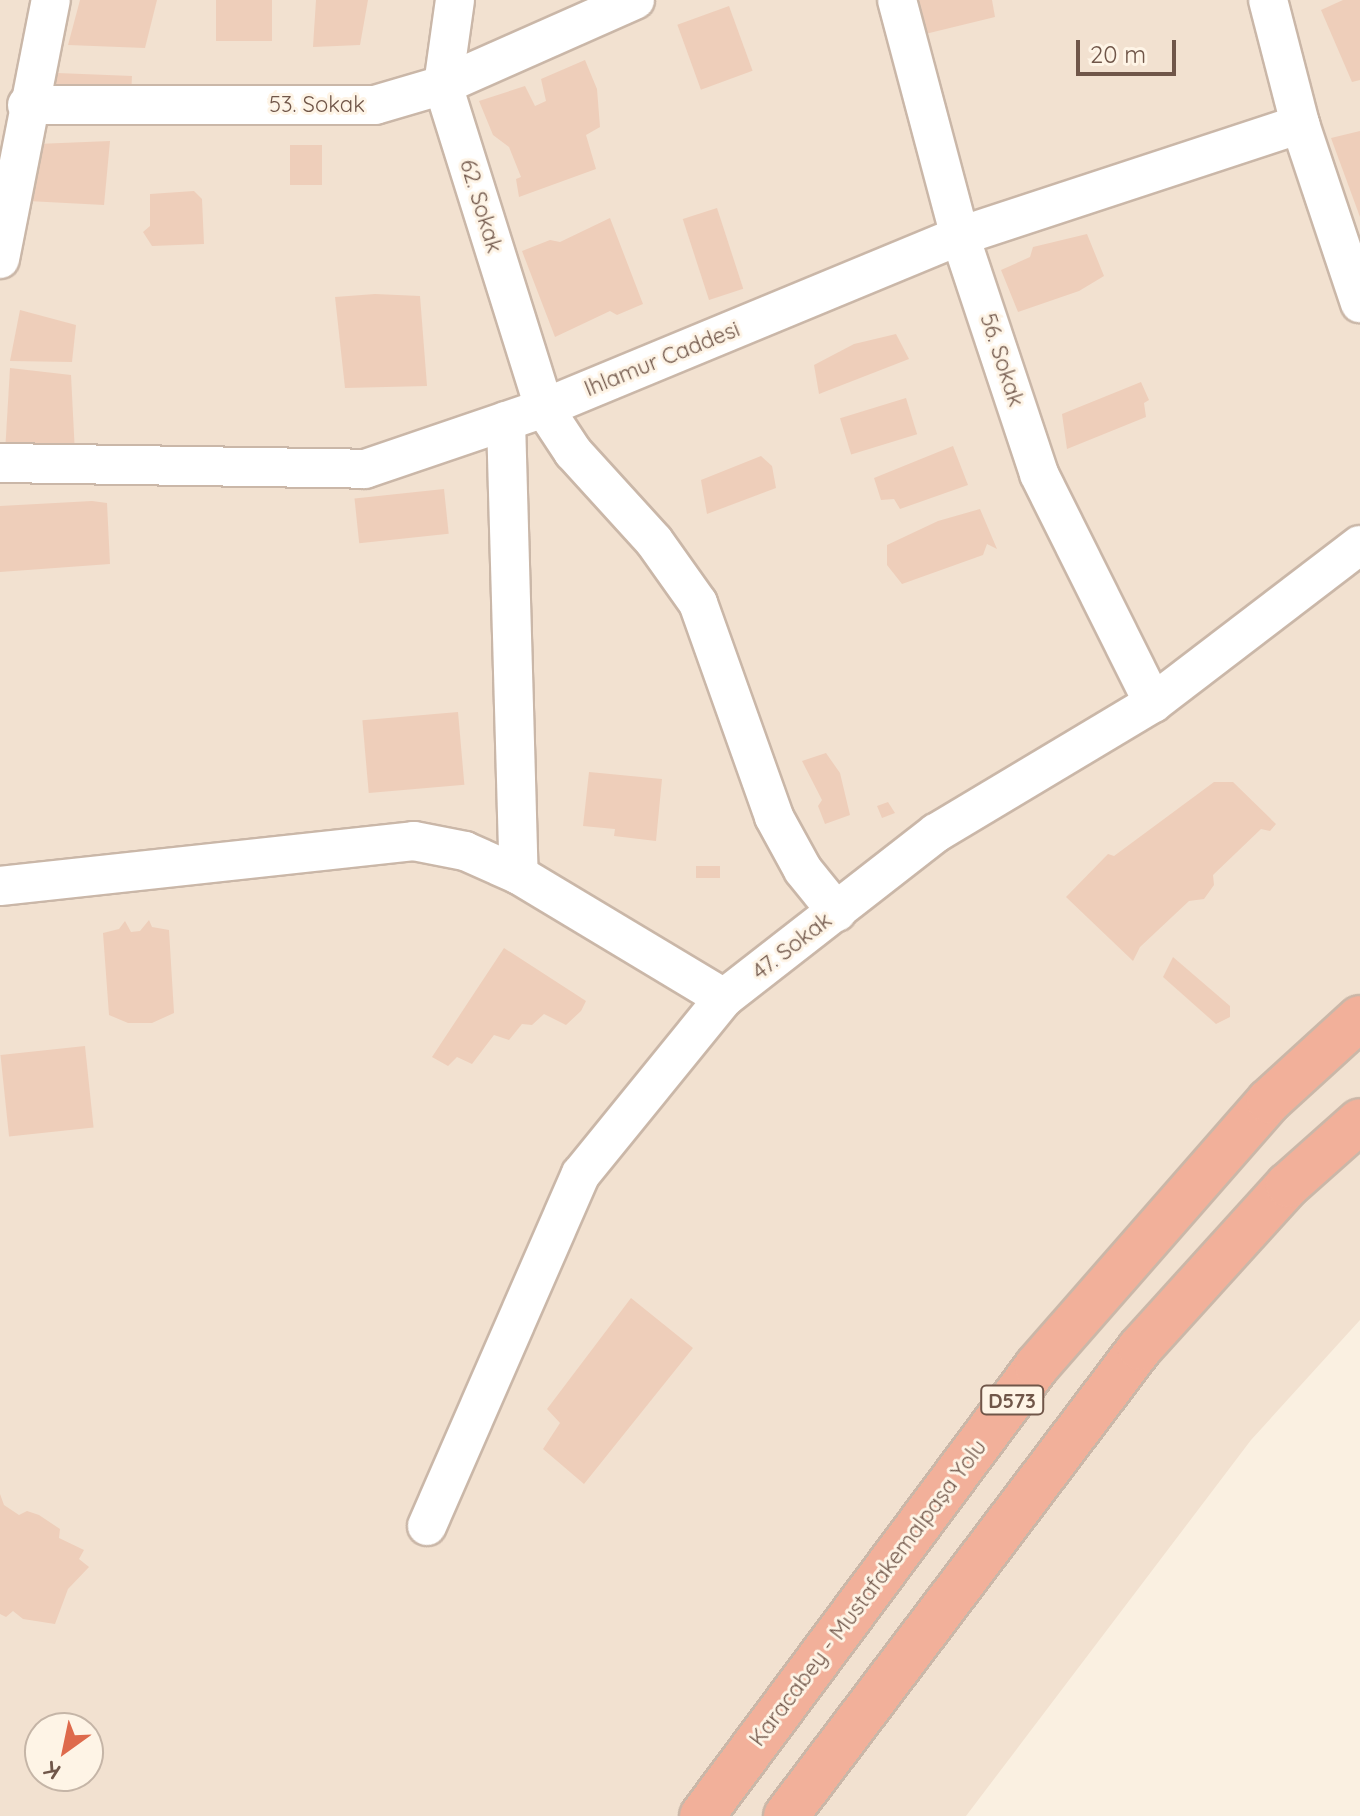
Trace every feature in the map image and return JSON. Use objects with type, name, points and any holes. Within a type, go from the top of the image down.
[{"type":"highway","name":"Karacabey - Mustafakemalpaşa Yolu","points":[[702,1816],[1037,1366],[1269,1101],[1360,1018]]},
{"type":"highway","points":[[786,1816],[1140,1348],[1288,1185],[1360,1121]]},
{"type":"street","points":[[0,259],[27,105],[51,0]]},
{"type":"street","name":"62. Sokak","points":[[455,0],[443,85],[544,408],[573,452],[654,541],[698,603],[774,817],[803,870],[837,912]]},
{"type":"street","name":"53. Sokak","points":[[27,105],[375,105],[443,85],[635,0]]},
{"type":"street","name":"56. Sokak","points":[[897,0],[960,236],[1039,474],[1153,703]]},
{"type":"street","points":[[1268,0],[1300,124],[1360,303]]},
{"type":"street","name":"Ihlamur Caddesi","points":[[0,463],[365,469],[544,408],[960,236],[1300,124]]},
{"type":"street","points":[[506,421],[519,875]]},
{"type":"street","name":"47. Sokak","points":[[427,1526],[581,1174],[724,998],[936,833],[1153,703],[1360,545]]},
{"type":"street","points":[[0,886],[414,841],[465,851],[519,875],[724,998]]},
{"type":"shaded area","points":[[0,0],[1360,0],[1360,1320],[1251,1440],[966,1816],[0,1816]]},
{"type":"building","points":[[80,0],[157,0],[145,48],[68,45]]},
{"type":"building","points":[[216,0],[272,0],[272,41],[216,41]]},
{"type":"building","points":[[316,0],[368,0],[360,45],[313,47]]},
{"type":"building","points":[[907,0],[992,0],[995,17],[917,36]]},
{"type":"building","points":[[1343,0],[1360,0],[1360,80],[1352,82],[1321,10]]},
{"type":"building","points":[[729,6],[753,71],[701,90],[677,25]]},
{"type":"building","points":[[585,60],[597,89],[600,127],[586,135],[596,169],[519,197],[516,179],[521,177],[509,147],[493,135],[479,101],[525,86],[535,106],[546,101],[541,79]]},
{"type":"building","points":[[57,73],[132,76],[131,97],[52,96]]},
{"type":"building","points":[[1360,131],[1360,217],[1331,138]]},
{"type":"building","points":[[110,141],[104,205],[28,201],[37,144]]},
{"type":"building","points":[[290,145],[322,145],[322,185],[290,185]]},
{"type":"building","points":[[194,191],[202,199],[204,244],[152,246],[143,232],[150,226],[150,194]]},
{"type":"building","points":[[717,208],[743,289],[709,300],[683,219]]},
{"type":"building","points":[[610,218],[643,304],[617,315],[610,311],[555,337],[522,251],[550,240],[560,242]]},
{"type":"building","points":[[1087,234],[1104,276],[1079,291],[1018,312],[1001,270],[1030,257],[1033,247]]},
{"type":"building","points":[[375,294],[420,296],[427,386],[345,388],[335,297]]},
{"type":"building","points":[[20,310],[76,325],[72,362],[10,361]]},
{"type":"building","points":[[896,334],[909,359],[819,394],[814,365],[854,344]]},
{"type":"building","points":[[10,368],[71,375],[75,454],[5,453]]},
{"type":"building","points":[[1141,382],[1149,400],[1144,403],[1146,417],[1067,449],[1062,414]]},
{"type":"building","points":[[906,398],[917,434],[851,455],[840,418]]},
{"type":"building","points":[[953,446],[968,485],[900,509],[894,499],[881,500],[874,478]]},
{"type":"building","points":[[761,456],[772,466],[776,488],[707,514],[701,480]]},
{"type":"building","points":[[444,489],[449,534],[359,543],[354,498]]},
{"type":"building","points":[[92,501],[107,503],[110,564],[0,572],[0,506]]},
{"type":"building","points":[[980,509],[997,549],[987,544],[983,555],[902,584],[887,565],[887,545],[938,521]]},
{"type":"building","points":[[458,712],[464,785],[369,793],[362,720]]},
{"type":"building","points":[[826,753],[840,773],[850,815],[825,824],[818,806],[822,800],[802,761]]},
{"type":"building","points":[[589,772],[662,779],[656,841],[614,836],[615,829],[583,826]]},
{"type":"building","points":[[1214,782],[1233,782],[1276,824],[1270,831],[1261,829],[1213,875],[1214,885],[1204,899],[1189,901],[1140,947],[1133,961],[1066,897],[1108,854],[1114,856]]},
{"type":"building","points":[[888,802],[895,813],[882,818],[877,806]]},
{"type":"building","points":[[696,866],[720,866],[720,878],[696,878]]},
{"type":"building","points":[[149,920],[152,927],[169,930],[174,1013],[152,1023],[128,1023],[109,1015],[103,933],[119,929],[125,921],[131,932],[140,931]]},
{"type":"building","points":[[504,948],[586,1001],[581,1011],[566,1025],[544,1014],[532,1025],[522,1024],[509,1040],[494,1035],[472,1064],[457,1057],[448,1066],[432,1057]]},
{"type":"building","points":[[1173,957],[1230,1006],[1230,1017],[1216,1024],[1163,977]]},
{"type":"building","points":[[85,1046],[94,1128],[9,1136],[0,1055]]},
{"type":"building","points":[[631,1298],[693,1348],[584,1484],[543,1449],[560,1423],[547,1409]]},
{"type":"building","points":[[0,1494],[4,1505],[19,1515],[27,1511],[39,1515],[60,1529],[59,1538],[84,1550],[79,1559],[89,1567],[68,1589],[55,1624],[23,1619],[13,1611],[6,1617],[0,1614]]}]
